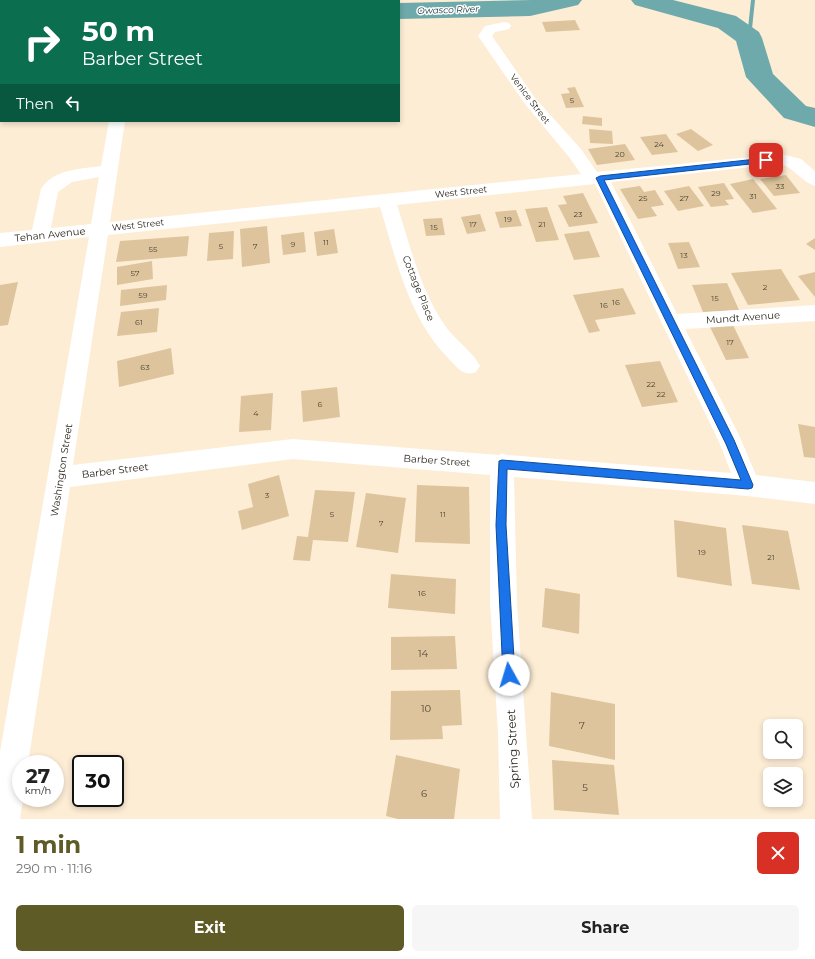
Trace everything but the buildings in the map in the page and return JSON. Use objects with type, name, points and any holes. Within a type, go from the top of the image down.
[{"type":"street","name":"Venice Street","points":[[504,26],[490,29],[485,36],[530,101],[596,178],[672,322],[730,442],[748,485]]},
{"type":"street","name":"Washington Street","points":[[4,819],[117,122]]},
{"type":"street","name":"West Street","points":[[100,229],[781,159],[795,164],[815,180]]},
{"type":"street","points":[[40,236],[50,189],[67,177],[109,170]]},
{"type":"street","name":"Cottage Place","points":[[387,200],[418,291],[433,324],[448,346],[469,366]]},
{"type":"street","name":"Tehan Avenue","points":[[0,240],[100,229]]},
{"type":"street","name":"Mundt Avenue","points":[[672,322],[815,312]]},
{"type":"street","name":"Barber Street","points":[[60,477],[292,449],[502,464],[748,485],[815,493]]},
{"type":"street","name":"Spring Street","points":[[502,464],[501,525],[506,649],[515,779],[516,819]]},
{"type":"waterway","name":"Owasco River","points":[[400,11],[530,8],[569,0]]},
{"type":"waterway","name":"Owasco River","points":[[644,0],[727,22],[749,38],[760,77],[795,112],[815,118]]},
{"type":"waterway","points":[[749,38],[753,0]]},
{"type":"route","points":[[509,675],[506,649],[501,525],[502,464],[748,485],[730,442],[600,178],[766,160]]}]
